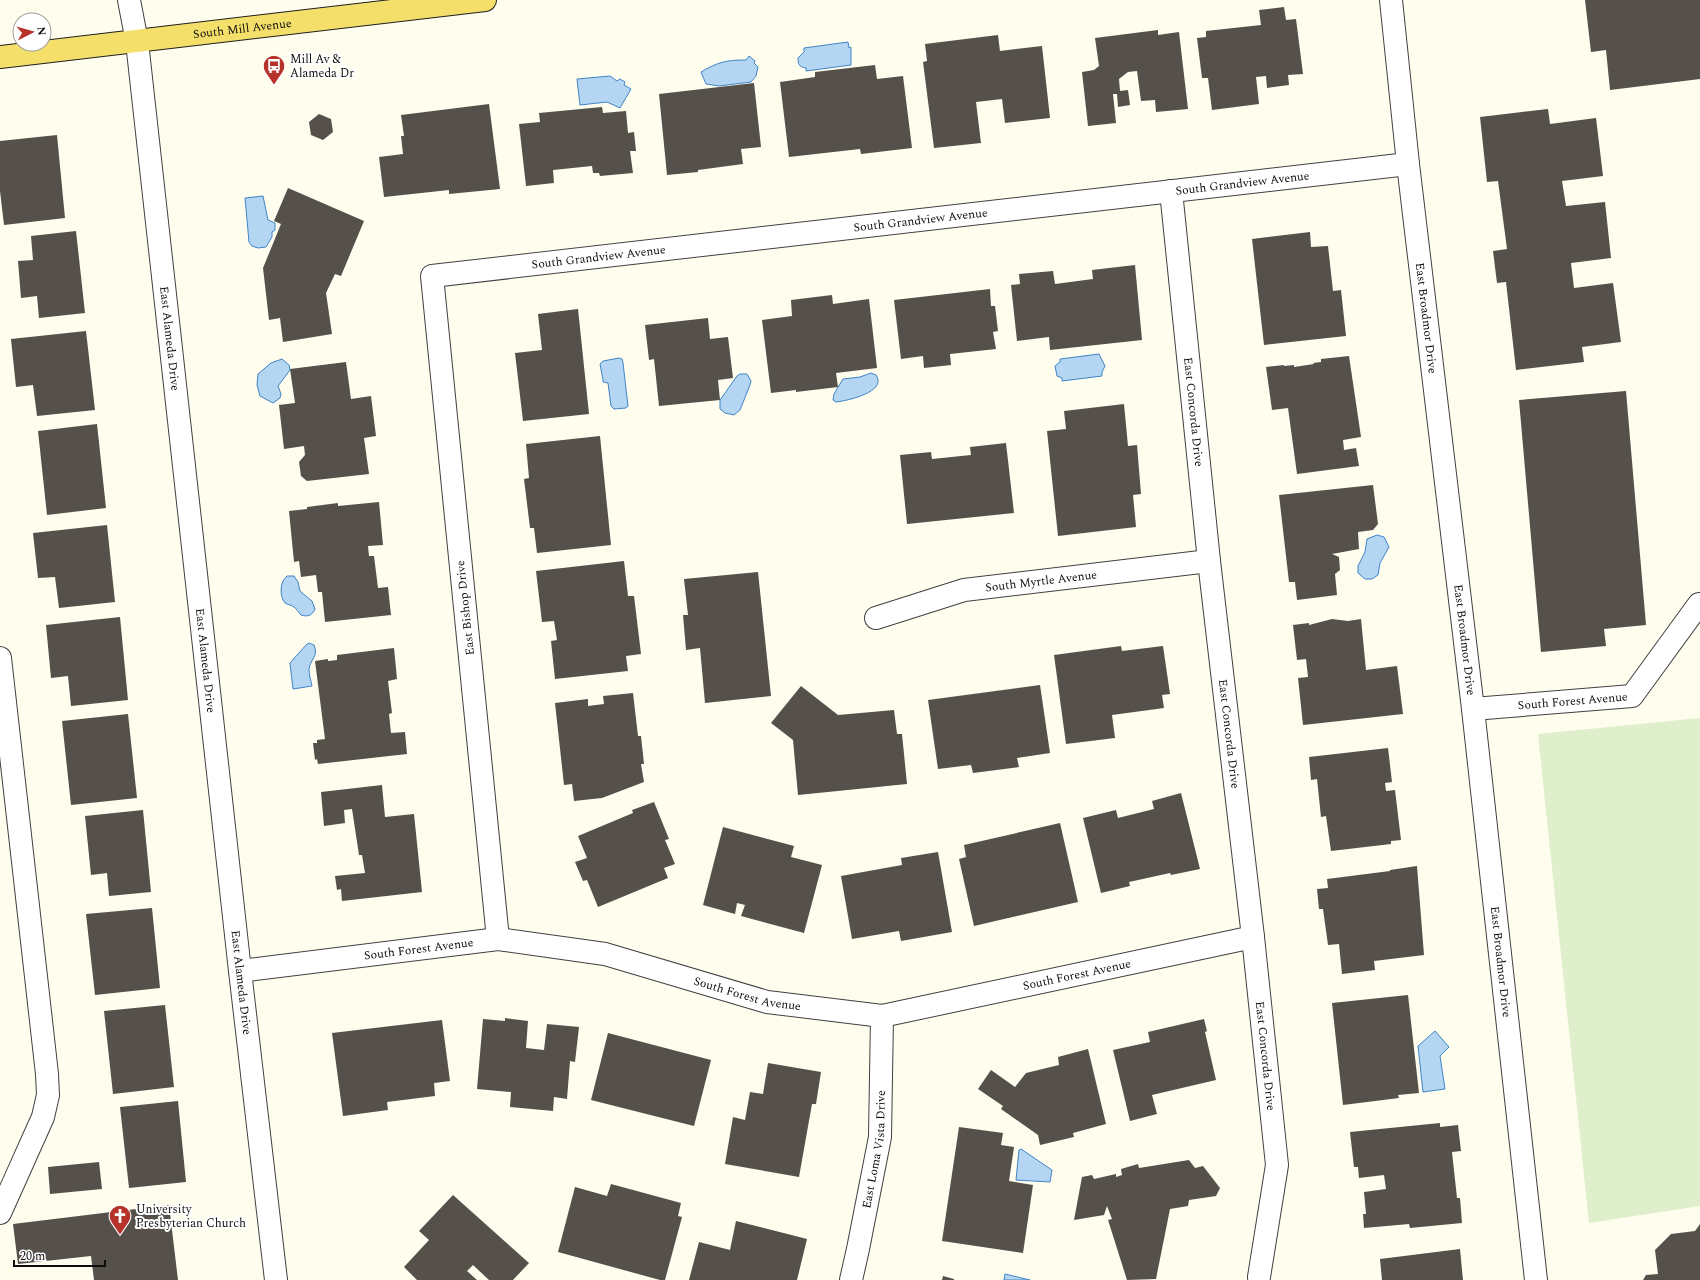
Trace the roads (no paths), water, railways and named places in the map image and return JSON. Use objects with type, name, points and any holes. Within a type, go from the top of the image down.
[{"type":"main road","name":"South Mill Avenue","points":[[0,57],[485,0]]},
{"type":"street","name":"East Alameda Drive","points":[[129,0],[137,42],[240,971],[276,1280]]},
{"type":"street","name":"East Broadmor Drive","points":[[1391,0],[1408,164],[1473,709],[1536,1280]]},
{"type":"street","name":"South Grandview Avenue","points":[[432,276],[1408,164]]},
{"type":"street","name":"East Concorda Drive","points":[[1171,191],[1210,561],[1253,937],[1277,1165],[1259,1277]]},
{"type":"street","name":"East Bishop Drive","points":[[432,276],[498,939]]},
{"type":"street","name":"South Myrtle Avenue","points":[[876,618],[964,590],[1210,561]]},
{"type":"street","name":"South Forest Avenue","points":[[1473,709],[1632,696],[1699,604]]},
{"type":"street","points":[[0,658],[48,1074],[48,1095],[43,1117],[0,1213]]},
{"type":"street","name":"South Forest Avenue","points":[[240,971],[498,939],[605,954],[767,1002],[882,1016],[1253,937]]},
{"type":"street","name":"East Loma Vista Drive","points":[[851,1280],[880,1138],[882,1016]]},
{"type":"water","points":[[848,42],[849,48],[851,47],[851,65],[806,71],[806,68],[800,66],[799,64],[798,58],[804,52],[804,48]]},
{"type":"water","points":[[749,56],[755,61],[754,63],[758,67],[756,76],[751,82],[719,86],[706,84],[701,72],[722,62],[746,60]]},
{"type":"water","points":[[610,76],[617,81],[620,79],[625,82],[624,85],[631,89],[620,108],[607,102],[580,105],[577,79]]},
{"type":"water","points":[[263,196],[268,220],[275,223],[275,230],[272,232],[272,237],[266,247],[258,248],[252,246],[249,242],[245,198]]},
{"type":"water","points":[[1099,354],[1105,366],[1102,376],[1062,381],[1062,378],[1057,376],[1055,366],[1060,362],[1060,359]]},
{"type":"water","points":[[619,358],[622,359],[623,363],[628,406],[626,408],[614,409],[611,406],[608,383],[603,382],[600,364],[603,361]]},
{"type":"water","points":[[282,359],[289,365],[290,370],[278,386],[281,394],[280,398],[273,403],[260,396],[257,385],[258,374],[271,363]]},
{"type":"water","points":[[871,373],[876,375],[878,381],[876,386],[871,391],[848,400],[836,402],[833,400],[834,394],[843,379],[860,377]]},
{"type":"water","points":[[740,374],[747,374],[751,381],[750,385],[740,410],[734,415],[725,413],[720,409],[720,400]]},
{"type":"water","points":[[1377,535],[1384,537],[1389,547],[1380,563],[1378,575],[1372,579],[1365,579],[1358,573],[1358,566],[1365,552],[1367,539]]},
{"type":"water","points":[[287,576],[294,576],[298,582],[300,591],[312,601],[315,609],[311,615],[301,615],[295,608],[285,603],[283,600],[281,589],[283,581]]},
{"type":"water","points":[[309,643],[314,645],[315,649],[315,655],[309,669],[312,686],[293,689],[290,663]]},
{"type":"water","points":[[1435,1031],[1449,1047],[1440,1056],[1445,1089],[1423,1092],[1418,1046]]},
{"type":"water","points":[[1021,1149],[1052,1170],[1050,1182],[1016,1180],[1019,1150]]},
{"type":"water","points":[[1005,1274],[1030,1280],[1004,1280]]},
{"type":"place","name":"Mill Av & Alameda Dr","points":[[274,86]]},
{"type":"place","name":"University Presbyterian Church","points":[[120,1236]]}]
